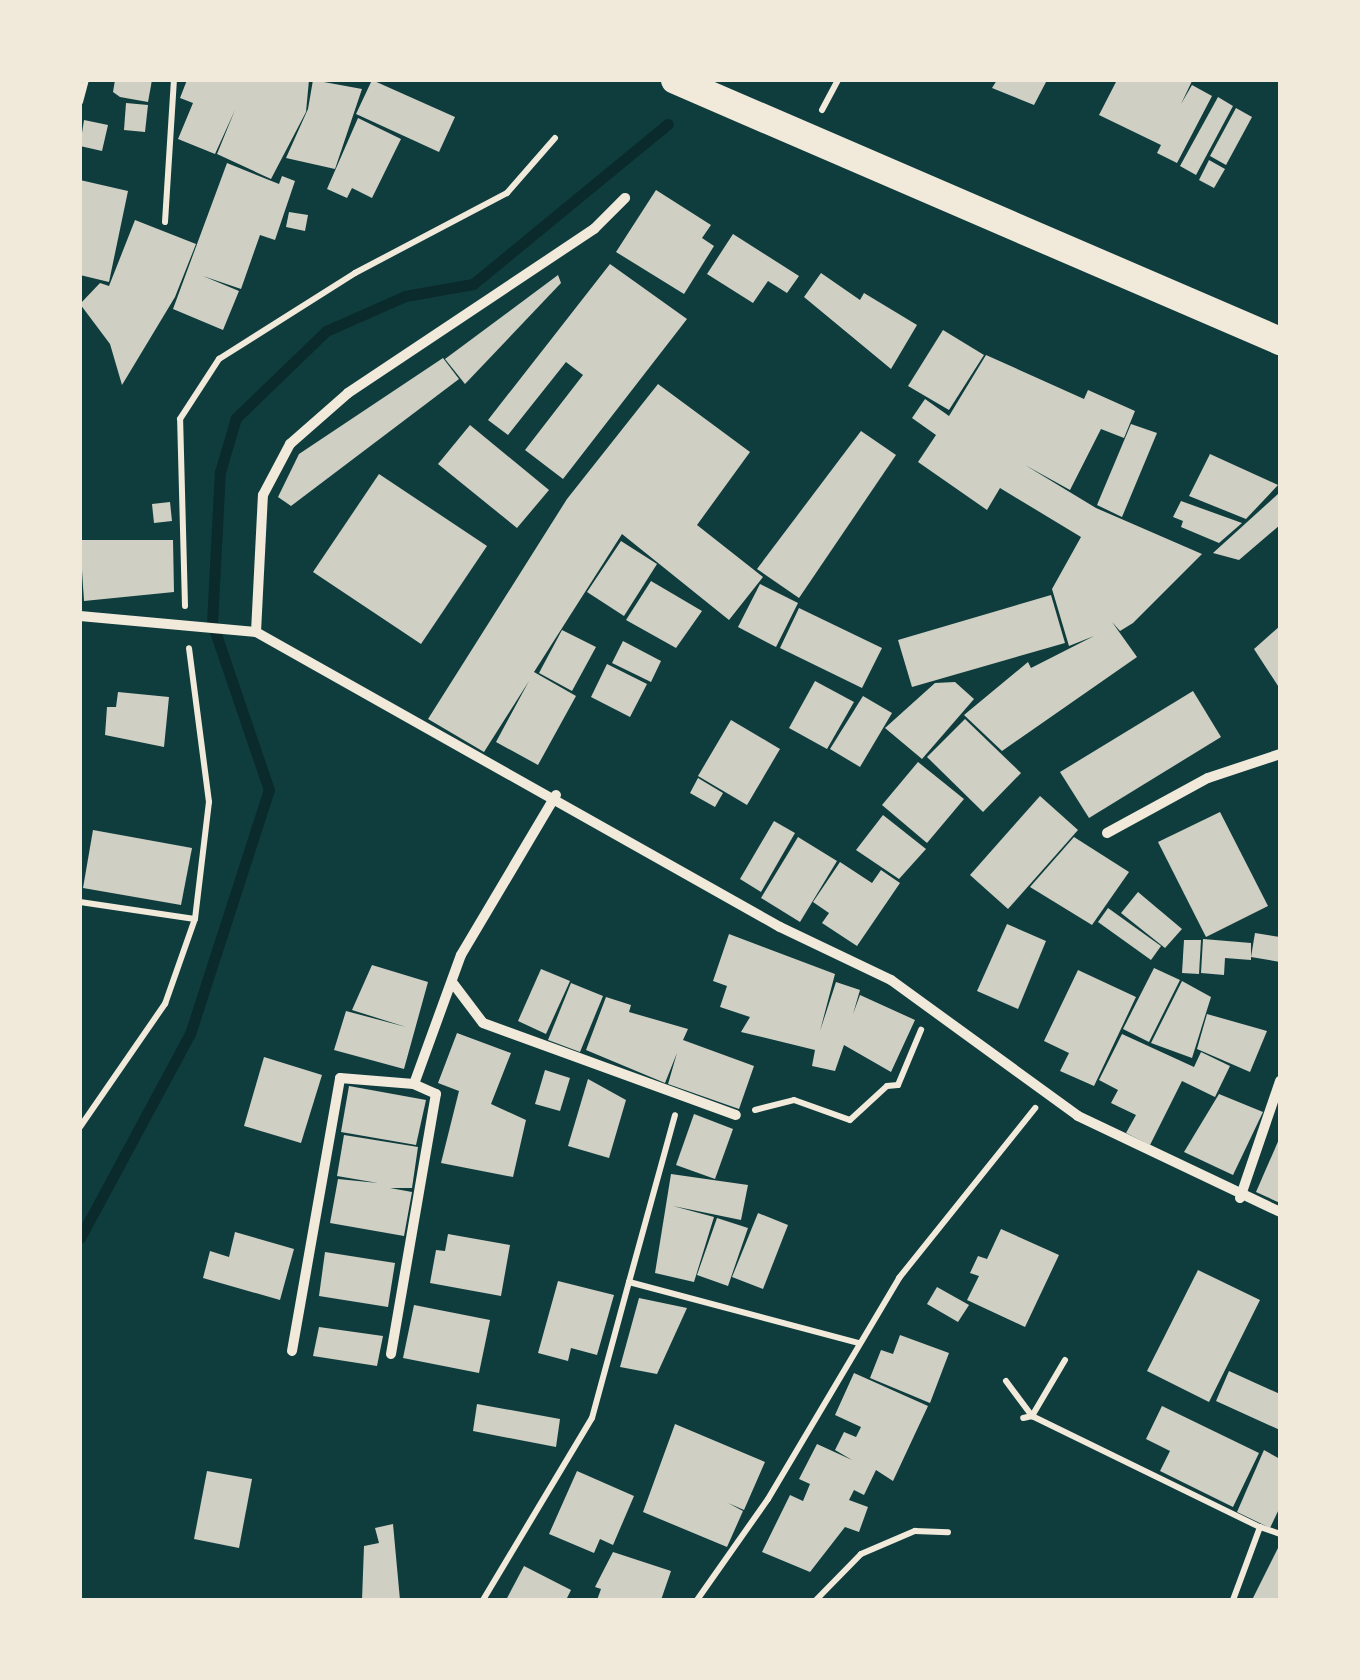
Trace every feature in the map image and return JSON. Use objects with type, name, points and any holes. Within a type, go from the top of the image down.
[{"type":"highway","points":[[675,80],[1280,340]]},
{"type":"street","points":[[256,632],[263,496],[290,444],[348,393],[594,229],[625,198]]},
{"type":"street","points":[[80,616],[256,632],[556,796],[780,927],[891,980],[1044,1095],[1240,1198],[1280,1212]]},
{"type":"street","points":[[1107,834],[1208,778],[1280,754]]},
{"type":"street","points":[[414,1084],[461,955],[556,796]]},
{"type":"street","points":[[452,982],[483,1023],[733,1114]]},
{"type":"street","points":[[292,1351],[340,1078],[414,1084],[436,1094],[391,1354]]},
{"type":"street","points":[[1240,1198],[1280,1081]]},
{"type":"path","points":[[80,102],[86,80]]},
{"type":"path","points":[[166,222],[174,80]]},
{"type":"path","points":[[80,902],[195,919]]},
{"type":"path","points":[[733,1114],[794,1100],[850,1120],[887,1086],[898,1085],[914,1039],[935,1012]]},
{"type":"path","points":[[698,1600],[768,1499],[899,1278],[1044,1095]]},
{"type":"path","points":[[483,1600],[592,1418],[655,1170],[683,1096]]},
{"type":"path","points":[[629,1282],[859,1343]]},
{"type":"path","points":[[1023,1418],[1032,1416],[1065,1360]]},
{"type":"path","points":[[1006,1381],[1032,1416],[1280,1534]]},
{"type":"path","points":[[1233,1600],[1260,1526]]},
{"type":"path","points":[[816,1600],[861,1554],[916,1531],[948,1532]]},
{"type":"building","points":[[115,80],[152,80],[148,102],[120,97],[113,92]]},
{"type":"building","points":[[187,80],[309,80],[306,112],[271,179],[217,154],[235,110],[215,154],[178,139],[193,103],[180,98]]},
{"type":"building","points":[[313,80],[362,89],[335,169],[286,158],[308,109]]},
{"type":"building","points":[[372,80],[455,117],[439,152],[356,114]]},
{"type":"building","points":[[997,80],[1046,82],[1034,105],[992,88]]},
{"type":"building","points":[[1117,80],[1203,80],[1192,81],[1181,104],[1192,85],[1212,96],[1177,163],[1157,153],[1161,145],[1099,115]]},
{"type":"building","points":[[1218,97],[1233,106],[1196,175],[1180,166]]},
{"type":"building","points":[[126,103],[148,105],[145,132],[124,130]]},
{"type":"building","points":[[1236,108],[1252,117],[1226,165],[1210,156]]},
{"type":"building","points":[[358,118],[401,139],[372,198],[352,188],[347,198],[327,189]]},
{"type":"building","points":[[84,120],[108,125],[102,151],[80,146]]},
{"type":"building","points":[[1209,160],[1225,169],[1214,188],[1199,180]]},
{"type":"building","points":[[227,163],[279,184],[282,176],[295,181],[275,240],[260,235],[241,289],[203,276],[239,291],[223,330],[173,309]]},
{"type":"building","points":[[80,180],[128,191],[109,282],[80,275]]},
{"type":"building","points":[[656,190],[711,225],[702,238],[714,246],[684,294],[616,252]]},
{"type":"building","points":[[289,212],[308,215],[305,231],[286,227]]},
{"type":"building","points":[[135,220],[196,244],[175,297],[122,385],[110,344],[80,304],[100,283],[109,286]]},
{"type":"building","points":[[733,234],[799,276],[787,293],[768,281],[753,303],[707,274]]},
{"type":"building","points":[[610,264],[687,319],[563,479],[525,450],[583,375],[566,362],[508,435],[488,420]]},
{"type":"building","points":[[821,273],[860,300],[864,293],[917,325],[891,369],[804,297]]},
{"type":"building","points":[[558,275],[561,283],[465,384],[445,359]]},
{"type":"building","points":[[943,330],[984,355],[949,410],[908,386]]},
{"type":"building","points":[[986,355],[1084,399],[1088,390],[1135,411],[1124,438],[1101,429],[1070,490],[1025,465],[1096,508],[1202,554],[1133,623],[1120,631],[1112,622],[1137,657],[1002,751],[964,715],[1028,662],[1031,668],[1094,636],[1069,646],[1052,589],[1081,537],[1000,488],[987,510],[918,462],[936,435],[912,418],[925,399],[949,416]]},
{"type":"building","points":[[443,358],[459,379],[291,506],[278,497],[299,454]]},
{"type":"building","points":[[658,384],[750,452],[697,525],[763,577],[729,620],[622,534],[534,672],[576,696],[538,765],[496,742],[529,681],[484,752],[428,719],[567,499]]},
{"type":"building","points":[[1131,424],[1157,433],[1122,517],[1097,505]]},
{"type":"building","points":[[470,425],[549,490],[517,528],[438,464]]},
{"type":"building","points":[[861,431],[896,455],[799,598],[757,569]]},
{"type":"building","points":[[1210,454],[1278,485],[1246,519],[1189,496]]},
{"type":"building","points":[[379,474],[487,546],[421,644],[313,572]]},
{"type":"building","points":[[1278,494],[1280,525],[1239,560],[1213,553]]},
{"type":"building","points":[[1181,501],[1242,523],[1219,543],[1181,527],[1183,521],[1173,517]]},
{"type":"building","points":[[170,502],[172,521],[154,523],[152,504]]},
{"type":"building","points":[[80,540],[173,540],[174,592],[84,601]]},
{"type":"building","points":[[621,541],[657,564],[624,616],[587,592]]},
{"type":"building","points":[[651,581],[702,611],[676,648],[626,620]]},
{"type":"building","points":[[760,584],[798,603],[776,647],[738,627]]},
{"type":"building","points":[[1051,595],[1065,643],[912,687],[898,640]]},
{"type":"building","points":[[799,608],[882,648],[862,688],[780,648]]},
{"type":"building","points":[[1280,626],[1280,689],[1254,649]]},
{"type":"building","points":[[562,630],[596,647],[572,691],[539,673]]},
{"type":"building","points":[[623,641],[661,661],[651,682],[612,663]]},
{"type":"building","points":[[607,664],[647,684],[630,717],[591,697]]},
{"type":"building","points":[[815,681],[854,702],[827,749],[789,728]]},
{"type":"building","points":[[955,682],[974,699],[922,759],[885,728],[935,683]]},
{"type":"building","points":[[1193,691],[1221,737],[1089,818],[1060,772]]},
{"type":"building","points":[[118,692],[169,697],[164,747],[105,735],[107,707],[116,707]]},
{"type":"building","points":[[863,696],[892,713],[860,767],[830,749]]},
{"type":"building","points":[[965,719],[1021,773],[983,812],[927,757]]},
{"type":"building","points":[[731,720],[780,749],[747,805],[698,776]]},
{"type":"building","points":[[918,762],[964,799],[927,843],[882,805]]},
{"type":"building","points":[[698,778],[723,793],[715,807],[690,793]]},
{"type":"building","points":[[1040,796],[1078,830],[1008,909],[970,875]]},
{"type":"building","points":[[1220,812],[1268,906],[1206,937],[1158,842]]},
{"type":"building","points":[[883,815],[926,849],[899,879],[856,850]]},
{"type":"building","points":[[774,821],[795,833],[761,892],[740,879]]},
{"type":"building","points":[[93,830],[192,848],[181,905],[83,888]]},
{"type":"building","points":[[798,837],[837,861],[800,922],[761,898]]},
{"type":"building","points":[[1074,837],[1129,872],[1092,925],[1030,887]]},
{"type":"building","points":[[840,862],[872,883],[881,870],[900,883],[857,946],[822,923],[829,913],[813,902]]},
{"type":"building","points":[[1138,892],[1182,929],[1165,948],[1121,913]]},
{"type":"building","points":[[1108,908],[1161,946],[1151,960],[1098,922]]},
{"type":"building","points":[[1007,924],[1046,941],[1018,1009],[977,991]]},
{"type":"building","points":[[1255,933],[1280,937],[1280,962],[1251,957]]},
{"type":"building","points":[[729,934],[835,974],[820,1031],[836,982],[860,990],[853,1014],[860,995],[915,1020],[891,1072],[844,1045],[835,1071],[812,1066],[815,1050],[741,1032],[750,1017],[720,1007],[727,986],[713,981]]},
{"type":"building","points":[[1203,939],[1251,943],[1251,960],[1225,958],[1224,975],[1201,973]]},
{"type":"building","points":[[1184,940],[1201,940],[1199,974],[1182,973]]},
{"type":"building","points":[[372,965],[428,982],[404,1069],[334,1050],[346,1011],[406,1027],[352,1010]]},
{"type":"building","points":[[1154,968],[1180,980],[1149,1042],[1123,1029]]},
{"type":"building","points":[[541,969],[570,981],[546,1034],[518,1021]]},
{"type":"building","points":[[1078,970],[1136,997],[1094,1086],[1060,1071],[1069,1053],[1044,1041]]},
{"type":"building","points":[[1182,981],[1211,997],[1192,1058],[1151,1043]]},
{"type":"building","points":[[571,983],[603,996],[580,1052],[548,1040]]},
{"type":"building","points":[[606,997],[631,1005],[629,1012],[688,1029],[683,1040],[754,1066],[739,1109],[668,1084],[677,1053],[665,1083],[586,1050]]},
{"type":"building","points":[[1207,1014],[1267,1031],[1250,1072],[1197,1049]]},
{"type":"building","points":[[457,1033],[511,1053],[491,1104],[526,1120],[513,1177],[441,1163],[459,1091],[438,1083]]},
{"type":"building","points":[[1122,1034],[1194,1067],[1201,1052],[1230,1066],[1215,1097],[1182,1081],[1150,1145],[1126,1133],[1136,1115],[1111,1103],[1118,1090],[1099,1080]]},
{"type":"building","points":[[264,1057],[322,1075],[301,1143],[244,1126]]},
{"type":"building","points":[[545,1070],[570,1078],[560,1111],[535,1104]]},
{"type":"building","points":[[588,1079],[626,1100],[609,1158],[568,1146]]},
{"type":"building","points":[[349,1086],[426,1100],[416,1145],[341,1132]]},
{"type":"building","points":[[1219,1094],[1263,1112],[1233,1175],[1184,1152]]},
{"type":"building","points":[[694,1114],[733,1129],[715,1179],[676,1165]]},
{"type":"building","points":[[344,1135],[418,1147],[412,1188],[390,1188],[412,1192],[404,1236],[330,1223],[338,1179],[378,1183],[337,1176]]},
{"type":"building","points":[[1280,1137],[1280,1203],[1256,1192]]},
{"type":"building","points":[[671,1174],[748,1185],[741,1220],[673,1206],[714,1217],[694,1282],[655,1273]]},
{"type":"building","points":[[758,1213],[788,1225],[763,1289],[732,1277]]},
{"type":"building","points":[[717,1218],[748,1228],[728,1286],[697,1275]]},
{"type":"building","points":[[1001,1229],[1059,1255],[1025,1327],[967,1300],[979,1276],[970,1273],[978,1256],[987,1259]]},
{"type":"building","points":[[235,1232],[294,1249],[280,1300],[203,1278],[210,1251],[229,1257]]},
{"type":"building","points":[[448,1234],[510,1245],[501,1296],[430,1283],[436,1250],[445,1251]]},
{"type":"building","points":[[325,1252],[395,1263],[388,1307],[319,1296]]},
{"type":"building","points":[[1198,1270],[1260,1300],[1209,1402],[1147,1371]]},
{"type":"building","points":[[558,1281],[614,1295],[597,1355],[571,1348],[568,1361],[538,1353]]},
{"type":"building","points":[[937,1287],[969,1305],[958,1322],[927,1304]]},
{"type":"building","points":[[639,1298],[687,1308],[657,1374],[620,1367]]},
{"type":"building","points":[[414,1305],[490,1320],[479,1373],[403,1358]]},
{"type":"building","points":[[319,1327],[383,1336],[377,1366],[313,1356]]},
{"type":"building","points":[[900,1335],[949,1353],[930,1403],[870,1378],[881,1350],[893,1354]]},
{"type":"building","points":[[1229,1371],[1280,1394],[1280,1430],[1216,1401]]},
{"type":"building","points":[[854,1373],[928,1406],[893,1481],[876,1470],[864,1495],[854,1490],[849,1500],[868,1507],[859,1532],[845,1527],[810,1572],[762,1552],[790,1495],[803,1501],[810,1484],[799,1479],[817,1444],[852,1460],[835,1450],[844,1432],[856,1437],[861,1427],[835,1415]]},
{"type":"building","points":[[477,1404],[560,1419],[556,1447],[473,1431]]},
{"type":"building","points":[[1162,1406],[1259,1453],[1233,1507],[1160,1471],[1170,1451],[1146,1439]]},
{"type":"building","points":[[675,1424],[765,1462],[744,1510],[728,1503],[743,1511],[727,1547],[643,1512]]},
{"type":"building","points":[[1264,1450],[1280,1459],[1280,1507],[1270,1528],[1237,1512]]},
{"type":"building","points":[[207,1471],[252,1479],[239,1548],[194,1539]]},
{"type":"building","points":[[577,1471],[634,1496],[613,1545],[600,1539],[594,1553],[549,1534]]},
{"type":"building","points":[[393,1524],[400,1600],[362,1600],[364,1546],[379,1543],[375,1528]]},
{"type":"building","points":[[1280,1544],[1280,1600],[1252,1600]]},
{"type":"building","points":[[613,1552],[671,1571],[661,1600],[597,1600],[601,1589],[595,1587]]},
{"type":"building","points":[[524,1566],[571,1590],[566,1600],[506,1600]]},
{"type":"waterway","points":[[80,1238],[190,1034],[269,790],[212,623],[220,472],[236,418],[326,331],[405,296],[473,284],[668,124]]}]
